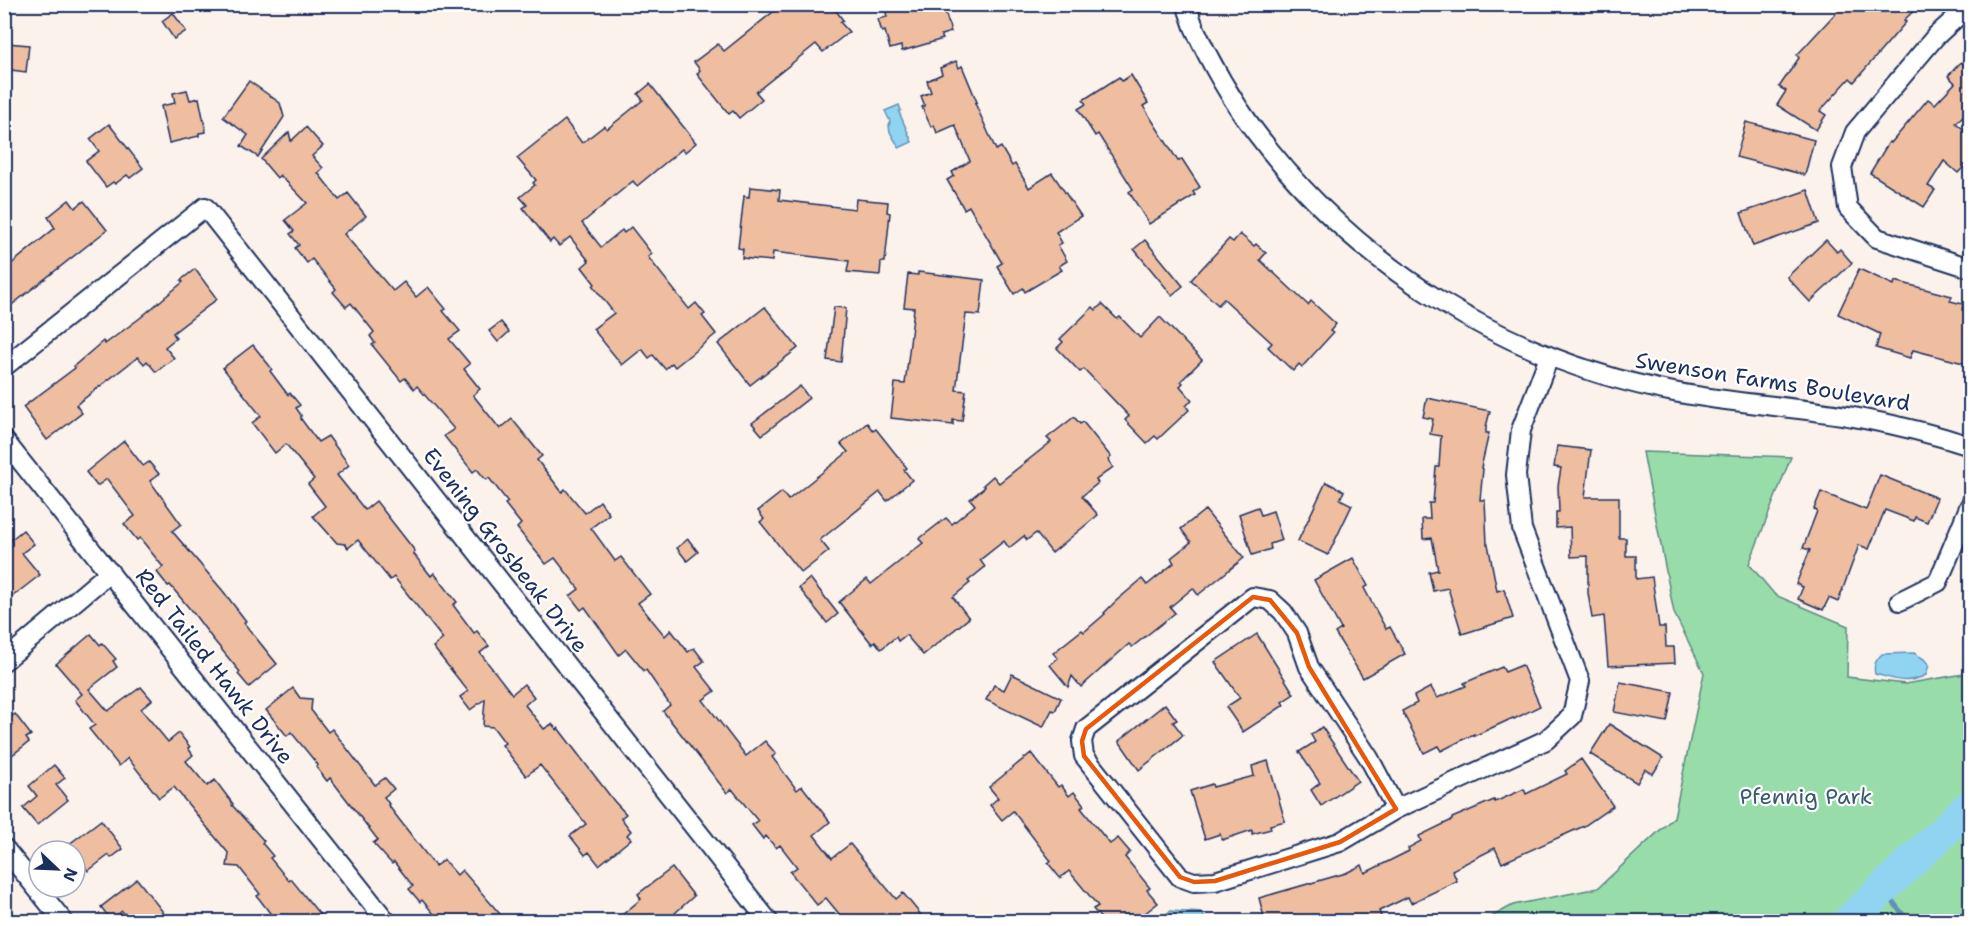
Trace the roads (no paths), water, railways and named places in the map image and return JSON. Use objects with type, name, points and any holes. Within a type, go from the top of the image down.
[{"type":"street","name":"Swenson Farms Boulevard","points":[[1186,4],[1194,26],[1217,70],[1253,129],[1288,171],[1323,209],[1372,254],[1442,302],[1496,332],[1550,357],[1626,382],[1725,401],[1858,418],[1910,428],[1971,446]]},
{"type":"street","points":[[1971,5],[1936,36],[1855,132],[1842,167],[1848,208],[1877,238],[1971,268]]},
{"type":"street","name":"Evening Grosbeak Drive","points":[[4,367],[205,207],[760,918]]},
{"type":"street","points":[[1396,809],[1369,758],[1309,667],[1297,633],[1283,612],[1270,600],[1253,597],[1086,729],[1082,741],[1084,756],[1180,877],[1194,882],[1215,881],[1340,842],[1396,809],[1546,740],[1572,716],[1580,681],[1522,529],[1516,475],[1521,430],[1550,357]]},
{"type":"street","name":"Red Tailed Hawk Drive","points":[[4,440],[387,921]]},
{"type":"street","points":[[1900,601],[1938,582],[1971,505]]},
{"type":"street","points":[[4,661],[110,572]]},
{"type":"street","points":[[4,848],[64,921]]},
{"type":"water","points":[[899,105],[901,110],[899,112],[912,142],[899,148],[890,132],[890,121],[885,111]]},
{"type":"water","points":[[1914,653],[1929,665],[1926,675],[1906,680],[1875,674],[1874,668],[1882,654]]},
{"type":"water","points":[[1170,911],[1203,913],[1205,921],[1157,921]]},
{"type":"waterway","points":[[1848,922],[1970,806]]},
{"type":"waterway","points":[[1882,888],[1909,922]]},
{"type":"park label","name":"Pfennig Park","points":[[1806,796]]}]
